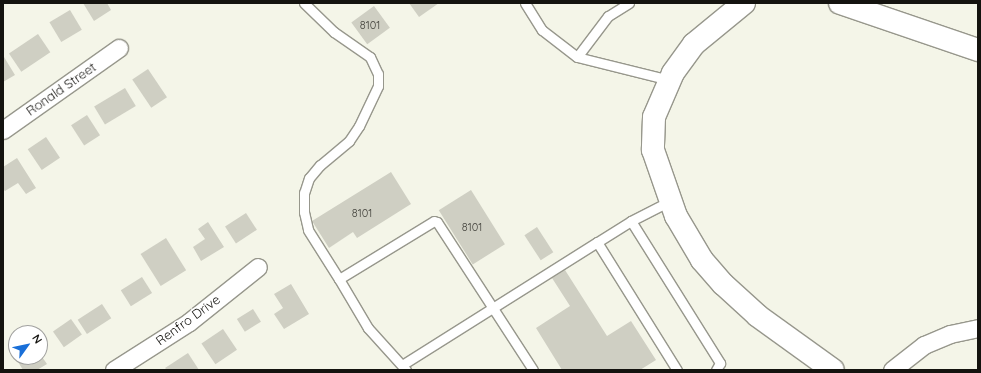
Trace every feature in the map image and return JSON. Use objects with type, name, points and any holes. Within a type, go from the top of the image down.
[{"type":"street","points":[[744,3],[694,44],[669,80],[654,116],[653,150],[676,216],[702,260],[723,284],[758,316],[833,370]]},
{"type":"street","points":[[840,3],[978,50]]},
{"type":"street","name":"Ronald Street","points":[[3,130],[119,48]]},
{"type":"street","name":"Renfro Drive","points":[[114,370],[189,322],[258,267]]},
{"type":"street","points":[[892,370],[924,345],[950,334],[978,328]]},
{"type":"lane","points":[[304,3],[334,32],[370,57],[377,67],[378,86],[359,126],[349,141],[320,165],[309,178],[304,193],[304,212],[308,230],[368,328],[404,367],[493,307],[597,242],[631,221],[670,201]]},
{"type":"lane","points":[[525,3],[542,30],[577,57],[669,80]]},
{"type":"lane","points":[[577,57],[608,16],[629,3]]},
{"type":"lane","points":[[339,279],[434,221],[437,222],[534,370]]},
{"type":"lane","points":[[631,221],[720,363],[716,370]]},
{"type":"lane","points":[[597,242],[677,370]]},
{"type":"building","points":[[83,3],[107,3],[111,10],[94,21]]},
{"type":"building","points":[[409,3],[439,3],[419,17]]},
{"type":"building","points":[[374,6],[390,28],[367,44],[351,22]]},
{"type":"building","points":[[70,10],[82,30],[61,42],[49,22]]},
{"type":"building","points":[[38,34],[50,52],[21,72],[9,54]]},
{"type":"building","points":[[4,57],[15,75],[3,82],[3,58]]},
{"type":"building","points":[[148,69],[167,97],[151,108],[132,80]]},
{"type":"building","points":[[125,88],[136,106],[105,125],[94,107]]},
{"type":"building","points":[[87,115],[100,135],[84,145],[71,125]]},
{"type":"building","points":[[46,137],[60,158],[42,170],[28,149]]},
{"type":"building","points":[[17,158],[36,188],[26,194],[18,183],[5,191],[3,189],[3,167]]},
{"type":"building","points":[[391,172],[411,204],[357,238],[353,232],[329,248],[312,221]]},
{"type":"building","points":[[471,190],[505,244],[473,264],[439,210]]},
{"type":"building","points":[[246,213],[257,230],[236,243],[225,227]]},
{"type":"building","points":[[208,222],[224,247],[201,261],[193,247],[205,239],[198,229]]},
{"type":"building","points":[[537,227],[553,252],[541,260],[524,235]]},
{"type":"building","points":[[166,238],[186,270],[161,286],[141,254]]},
{"type":"building","points":[[565,270],[607,336],[631,321],[656,360],[640,370],[562,370],[536,328],[570,306],[552,278]]},
{"type":"building","points":[[142,277],[152,293],[131,306],[121,290]]},
{"type":"building","points":[[291,284],[309,314],[284,329],[274,314],[283,308],[274,294]]},
{"type":"building","points":[[102,304],[111,318],[87,334],[78,320]]},
{"type":"building","points":[[253,309],[261,322],[245,332],[237,319]]},
{"type":"building","points":[[71,319],[82,335],[64,347],[53,332]]},
{"type":"building","points":[[223,329],[237,350],[215,364],[201,344]]},
{"type":"building","points":[[188,353],[199,370],[167,370],[165,368]]},
{"type":"building","points":[[20,365],[45,365],[37,370],[23,370]]}]
